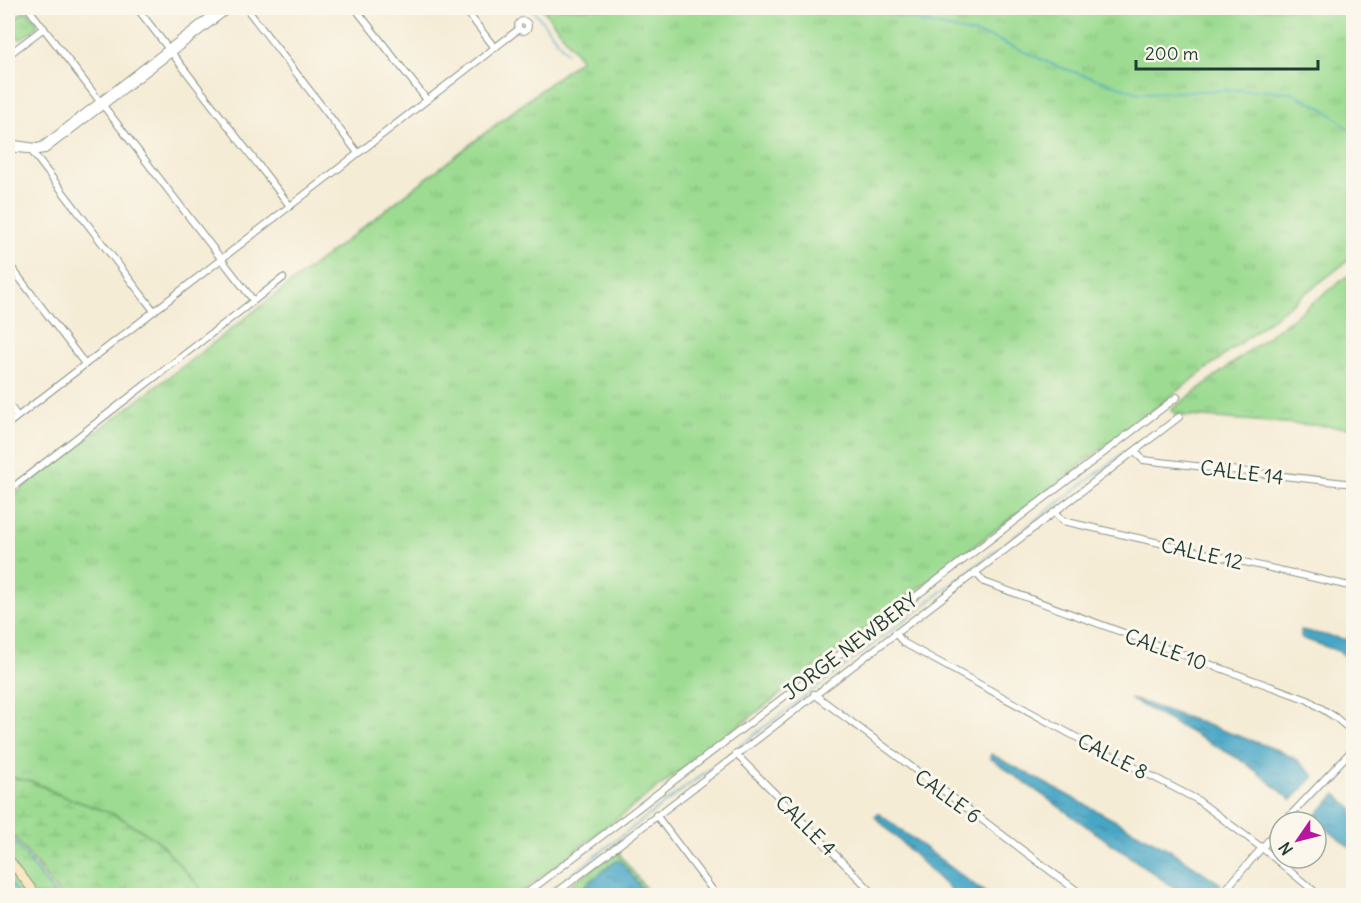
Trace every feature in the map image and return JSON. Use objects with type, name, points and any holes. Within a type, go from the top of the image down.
[{"type":"main road","points":[[8,858],[37,896]]},
{"type":"street","points":[[28,8],[253,300]]},
{"type":"street","points":[[137,8],[290,206]]},
{"type":"street","points":[[8,148],[45,150],[221,8]]},
{"type":"street","points":[[170,50],[230,8]]},
{"type":"street","points":[[246,8],[358,153]]},
{"type":"street","points":[[355,8],[427,100]]},
{"type":"street","points":[[464,8],[495,48]]},
{"type":"street","points":[[8,55],[44,28]]},
{"type":"street","points":[[8,424],[519,29]]},
{"type":"street","points":[[8,143],[29,149],[154,311]]},
{"type":"street","points":[[8,262],[85,364]]},
{"type":"street","points":[[8,491],[282,278]]},
{"type":"street","name":"JORGE NEWBERY","points":[[523,896],[1177,398]]},
{"type":"street","points":[[8,403],[17,416]]},
{"type":"street","points":[[552,896],[1179,417]]},
{"type":"street","name":"CALLE 14","points":[[1135,451],[1143,460],[1353,484]]},
{"type":"street","name":"CALLE 12","points":[[1054,512],[1063,521],[1353,587]]},
{"type":"street","name":"CALLE 10","points":[[975,572],[984,582],[1308,700],[1335,717],[1353,733]]},
{"type":"street","name":"CALLE 8","points":[[895,633],[904,643],[1196,799],[1262,848],[1320,896]]},
{"type":"street","name":"CALLE 6","points":[[814,694],[1084,896]]},
{"type":"street","points":[[1295,810],[1353,748]]},
{"type":"street","name":"CALLE 4","points":[[736,754],[876,896]]},
{"type":"street","points":[[656,815],[717,896]]},
{"type":"street","points":[[1220,896],[1268,841]]},
{"type":"green space","points":[[542,8],[1353,8],[1353,257],[517,895],[69,895],[8,816],[8,499],[581,59]]},
{"type":"green space","points":[[25,11],[38,24],[21,39],[17,38],[14,26],[18,16]]},
{"type":"green space","points":[[1353,272],[1353,428],[1176,415],[1171,410]]},
{"type":"green space","points":[[8,777],[31,781],[60,795],[116,815],[156,839],[199,886],[202,895],[60,895],[8,829]]},
{"type":"green space","points":[[8,833],[56,895],[8,895]]},
{"type":"green space","points":[[617,851],[651,895],[555,896]]},
{"type":"water","points":[[1301,630],[1353,641],[1353,662],[1338,651],[1301,638]]},
{"type":"water","points":[[1130,699],[1278,750],[1297,760],[1314,776],[1292,800],[1243,761]]},
{"type":"water","points":[[991,754],[1168,849],[1221,884],[1210,895],[1184,895],[990,758]]},
{"type":"water","points":[[1336,794],[1353,810],[1353,850],[1328,830],[1328,810],[1321,810]]},
{"type":"water","points":[[878,813],[988,895],[956,895],[875,817]]},
{"type":"water","points":[[616,861],[621,861],[647,895],[558,895],[570,887],[579,890]]},
{"type":"waterway","points":[[532,8],[567,53]]},
{"type":"waterway","points":[[863,8],[993,38],[1059,67],[1140,93],[1235,90],[1291,92],[1326,110],[1354,133]]},
{"type":"waterway","points":[[543,896],[1142,439]]},
{"type":"waterway","points":[[8,833],[56,896]]},
{"type":"waterway","points":[[8,880],[19,896]]}]
